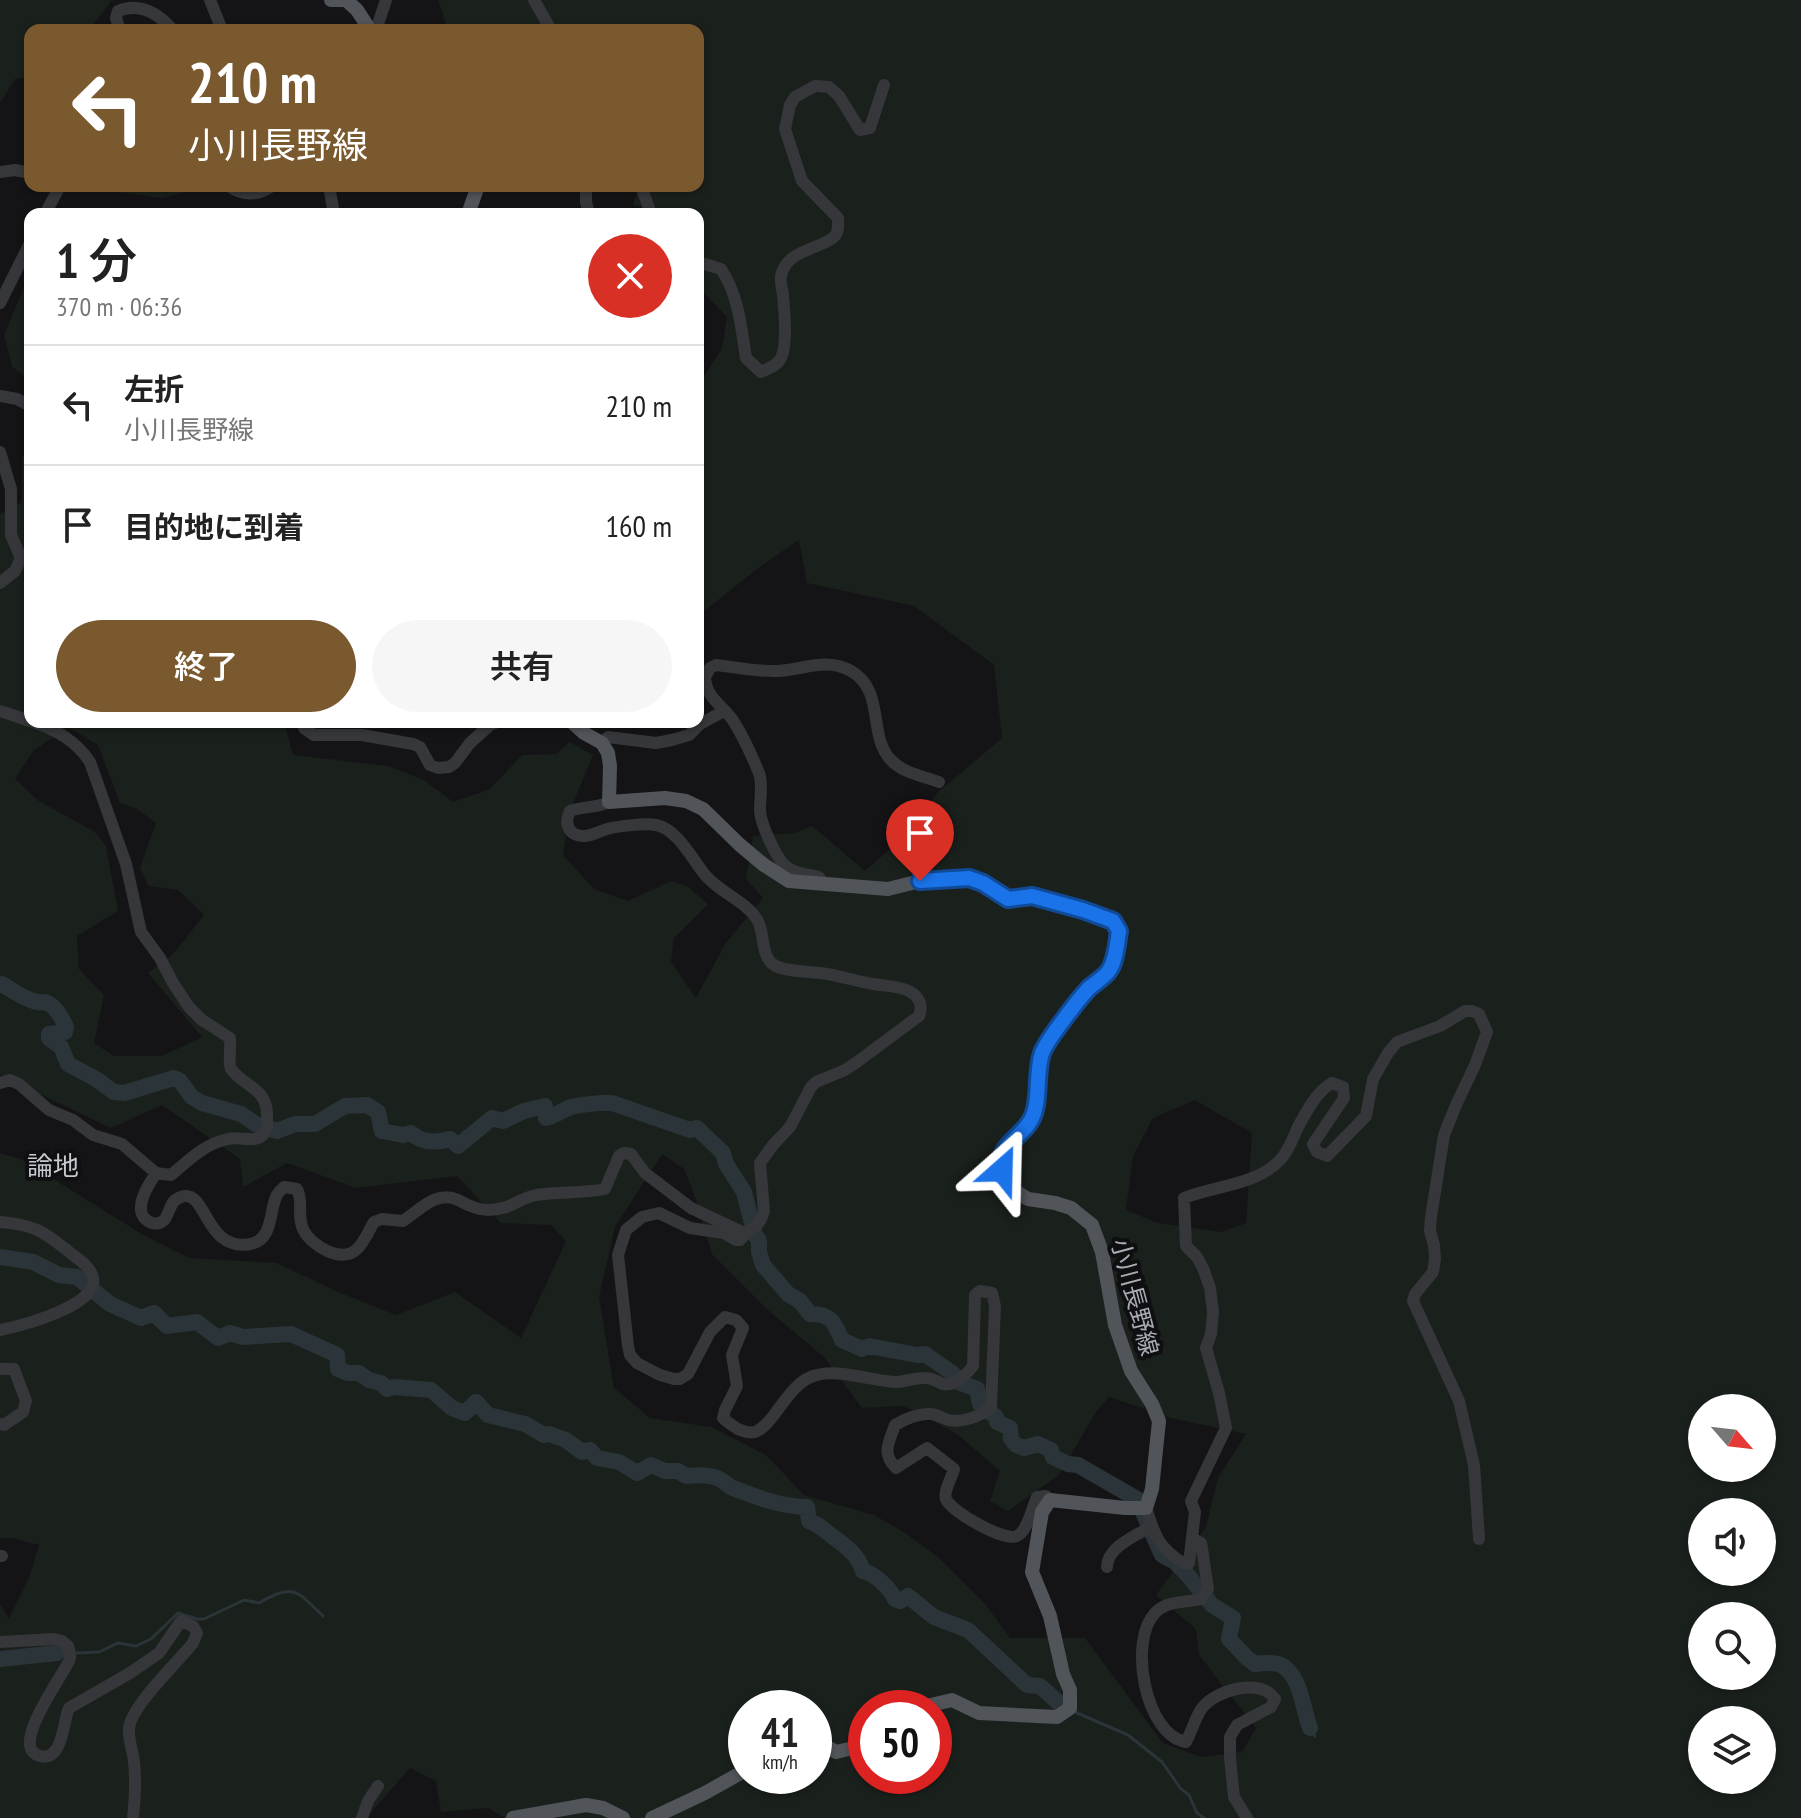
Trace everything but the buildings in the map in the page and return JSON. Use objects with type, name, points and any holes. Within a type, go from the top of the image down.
[{"type":"main road","points":[[331,0],[346,0],[366,24]]},
{"type":"main road","points":[[579,728],[602,743],[608,753],[609,802]]},
{"type":"main road","name":"小川長野線","points":[[609,802],[665,798],[686,801],[703,809],[740,845],[789,881],[888,889],[920,881],[969,878],[1008,899],[1032,896],[1113,921],[1119,931],[1109,971],[1077,1003],[1043,1051],[1032,1118],[1005,1148],[1000,1159],[1010,1188],[1028,1199],[1071,1208],[1092,1225],[1102,1252],[1115,1325],[1131,1371],[1159,1421],[1152,1489],[1146,1508]]},
{"type":"main road","points":[[952,1700],[979,1713],[1057,1717],[1070,1708],[1070,1690],[1063,1674],[1050,1616],[1032,1572],[1042,1512],[1050,1500],[1146,1508]]},
{"type":"main road","points":[[652,1818],[728,1780]]},
{"type":"main road","points":[[513,1818],[586,1805],[603,1808],[623,1818]]},
{"type":"street","points":[[210,0],[220,24]]},
{"type":"street","points":[[378,24],[386,0]]},
{"type":"street","points":[[534,0],[548,24]]},
{"type":"street","points":[[118,24],[118,11],[128,7],[147,9],[168,24]]},
{"type":"street","points":[[704,264],[721,269],[728,279],[741,321],[746,358],[761,372],[774,366],[781,358],[784,347],[781,276],[787,264],[803,251],[833,238],[838,227],[838,218],[802,181],[785,129],[790,105],[795,97],[815,86],[829,87],[839,96],[860,130],[866,130],[870,128],[884,85]]},
{"type":"street","points":[[0,172],[24,172]]},
{"type":"street","points":[[238,192],[261,192]]},
{"type":"street","points":[[0,303],[24,255]]},
{"type":"street","points":[[0,396],[24,403]]},
{"type":"street","points":[[0,452],[11,489],[11,535],[21,558],[15,571],[0,583]]},
{"type":"street","points":[[823,883],[819,877],[793,871],[776,855],[760,813],[760,775],[733,720],[708,694],[705,677],[710,668],[716,665],[778,671],[820,664],[850,671],[862,680],[870,692],[881,741],[891,760],[916,775],[939,782]]},
{"type":"street","points":[[0,711],[24,719]]},
{"type":"street","points":[[704,722],[724,711]]},
{"type":"street","points":[[0,1083],[10,1080],[19,1084],[49,1110],[73,1120],[93,1135],[122,1144],[156,1173],[171,1175],[200,1150],[218,1141],[254,1139],[260,1137],[266,1128],[267,1109],[262,1096],[230,1068],[230,1038],[202,1020],[189,1007],[141,932],[126,864],[90,762],[69,738],[50,728]]},
{"type":"street","points":[[304,728],[314,735],[362,735],[413,744],[420,747],[430,765],[438,768],[455,763],[487,728]]},
{"type":"street","points":[[602,743],[608,737],[656,743],[689,735],[696,728]]},
{"type":"street","points":[[609,802],[570,811],[566,820],[568,828],[584,836],[611,828],[657,825],[681,843],[713,884],[751,911],[759,921],[765,956],[772,964],[780,968],[902,989],[921,1003],[919,1016],[845,1070],[811,1087],[790,1127],[760,1163],[764,1211],[759,1224],[744,1233],[740,1240],[724,1233],[690,1228],[659,1213],[642,1217],[626,1230],[618,1255],[630,1355],[637,1363],[660,1375],[680,1379],[688,1374],[710,1332],[720,1321],[725,1317],[736,1320],[743,1328],[732,1355],[737,1386],[723,1418],[744,1432],[752,1433],[767,1422],[803,1380],[819,1374],[898,1382],[923,1377],[951,1384],[973,1366],[975,1295],[987,1291],[992,1293],[995,1306],[991,1408],[964,1420],[949,1420],[930,1414],[908,1418],[895,1425],[886,1452],[896,1468],[927,1448],[954,1469],[945,1498],[947,1502],[973,1523],[1010,1538],[1021,1533],[1037,1497],[1046,1496],[1050,1500]]},
{"type":"street","points":[[1146,1508],[1162,1547],[1183,1563],[1189,1563],[1195,1512],[1191,1501],[1226,1428],[1206,1348],[1213,1312],[1210,1288],[1197,1257],[1186,1246],[1184,1198],[1254,1178],[1269,1169],[1286,1153],[1300,1123],[1323,1088],[1332,1083],[1343,1087],[1344,1098],[1313,1144],[1317,1152],[1327,1156],[1366,1116],[1373,1079],[1397,1042],[1440,1026],[1465,1011],[1472,1011],[1479,1014],[1487,1032],[1444,1135],[1431,1217],[1435,1259],[1433,1272],[1413,1301],[1459,1401],[1474,1465],[1479,1539]]},
{"type":"street","points":[[156,1173],[144,1194],[141,1207],[144,1220],[150,1223],[164,1220],[174,1201],[186,1196],[198,1203],[218,1235],[241,1245],[259,1242],[266,1235],[276,1195],[284,1187],[297,1189],[301,1197],[299,1218],[303,1230],[315,1245],[339,1255],[357,1250],[374,1222],[382,1219],[403,1221],[441,1197],[451,1197],[484,1210],[507,1208],[530,1196],[588,1193],[605,1189],[619,1156],[624,1153],[631,1154],[645,1173],[691,1208],[744,1233]]},
{"type":"street","points":[[0,1222],[32,1226],[81,1261],[94,1279],[84,1296],[63,1310],[0,1330]]},
{"type":"street","points":[[0,1369],[14,1369],[26,1401],[23,1412],[4,1425],[0,1424]]},
{"type":"street","points":[[1107,1567],[1106,1561],[1112,1552],[1152,1526]]},
{"type":"street","points":[[1192,1538],[1201,1543],[1208,1589],[1201,1599],[1169,1604],[1151,1617],[1142,1651],[1146,1688],[1154,1712],[1164,1728],[1176,1739],[1186,1742],[1198,1714],[1210,1700],[1243,1688],[1271,1693],[1275,1699],[1271,1707],[1237,1725],[1230,1737],[1234,1797],[1247,1818]]},
{"type":"street","points":[[0,1642],[54,1639],[68,1646],[71,1660],[38,1715],[32,1734],[35,1753],[45,1756],[54,1752],[61,1741],[69,1708],[159,1653],[181,1621],[193,1626],[197,1633],[193,1643],[133,1716],[129,1729],[136,1794],[133,1818]]},
{"type":"street","points":[[362,1818],[378,1786]]},
{"type":"shaded area","points":[[0,0],[112,0],[94,24],[24,24],[24,78],[15,79],[0,103]]},
{"type":"shaded area","points":[[438,0],[1801,0],[1801,1818],[505,1818],[488,1808],[441,1812],[436,1781],[410,1768],[366,1818],[0,1818],[0,1605],[9,1618],[29,1578],[39,1545],[0,1538],[0,1153],[23,1160],[145,1236],[189,1258],[277,1263],[396,1315],[455,1292],[521,1338],[566,1241],[551,1225],[501,1223],[457,1176],[356,1188],[287,1163],[243,1187],[240,1159],[162,1105],[111,1128],[0,1075],[0,514],[22,502],[22,456],[24,728],[67,728],[33,751],[15,779],[39,801],[95,832],[106,846],[118,911],[77,936],[79,969],[104,995],[94,1043],[114,1056],[162,1056],[202,1037],[148,973],[174,953],[204,915],[178,890],[149,886],[140,868],[156,823],[137,809],[120,803],[98,745],[70,728],[286,728],[293,755],[388,766],[424,780],[453,802],[490,789],[522,755],[556,754],[570,742],[593,755],[570,811],[563,855],[594,889],[628,901],[671,881],[687,886],[708,904],[674,938],[671,962],[696,998],[725,944],[763,898],[746,879],[753,836],[795,833],[812,826],[865,871],[908,833],[937,793],[1002,738],[994,665],[914,606],[807,583],[799,540],[704,611],[704,376],[722,348],[727,317],[704,293],[704,208],[646,208],[633,205],[637,192],[704,192],[704,24],[446,24]],"holes":[[[1195,1100],[1252,1133],[1246,1223],[1221,1232],[1158,1223],[1126,1210],[1133,1156],[1153,1118]],[[662,1154],[684,1169],[712,1254],[769,1311],[825,1358],[862,1408],[904,1406],[957,1434],[1000,1471],[990,1501],[1008,1511],[1059,1475],[1096,1412],[1109,1397],[1171,1418],[1246,1434],[1218,1478],[1206,1527],[1156,1595],[1196,1629],[1199,1655],[1256,1728],[1242,1752],[1201,1757],[1163,1743],[1085,1638],[1010,1638],[986,1605],[938,1557],[905,1533],[874,1515],[804,1495],[766,1455],[711,1427],[650,1418],[614,1388],[599,1297],[615,1227]]]},
{"type":"shaded area","points":[[118,192],[184,192],[162,198]]},
{"type":"shaded area","points":[[24,287],[24,376],[12,366],[4,335]]},
{"type":"waterway","points":[[0,985],[29,1000],[52,1006],[66,1027],[65,1032],[49,1034],[49,1038],[61,1047],[68,1064],[114,1092],[124,1093],[174,1078],[202,1103],[241,1114],[257,1125],[277,1131],[295,1124],[315,1124],[345,1106],[367,1105],[378,1112],[382,1131],[403,1135],[411,1133],[429,1141],[450,1139],[458,1146],[492,1118],[503,1121],[545,1106],[546,1118],[571,1107],[609,1103],[690,1130],[697,1128],[723,1153],[726,1164],[744,1192],[759,1240],[763,1265],[788,1294],[800,1301],[810,1314],[828,1317],[842,1340],[862,1349],[869,1346],[925,1354],[952,1373],[960,1383],[977,1389],[980,1404],[996,1417],[997,1422],[1010,1428],[1011,1439],[1016,1445],[1024,1448],[1038,1444],[1051,1450],[1053,1457],[1078,1465],[1137,1499],[1162,1555],[1175,1562],[1212,1605],[1233,1618],[1229,1639],[1255,1664],[1278,1664],[1288,1670],[1300,1694],[1310,1728]]},
{"type":"waterway","points":[[0,1257],[33,1262],[59,1275],[77,1277],[110,1304],[141,1318],[154,1313],[167,1326],[197,1322],[218,1338],[230,1333],[243,1337],[291,1334],[337,1355],[338,1369],[359,1373],[387,1389],[431,1390],[452,1408],[465,1413],[476,1402],[488,1415],[525,1424],[544,1435],[566,1440],[582,1452],[590,1450],[597,1458],[619,1462],[637,1473],[651,1465],[686,1476],[714,1477],[760,1498],[807,1507],[809,1521],[850,1551],[863,1571],[881,1582],[895,1599],[900,1601],[908,1596],[934,1617],[968,1630],[1027,1685],[1040,1686],[1060,1704]]},
{"type":"waterway","points":[[77,1653],[99,1652],[118,1643],[136,1646],[151,1639],[178,1613],[204,1619],[244,1600],[259,1603],[288,1591],[300,1595],[323,1616]]},
{"type":"waterway","points":[[57,1653],[62,1653]]},
{"type":"waterway","points":[[0,1659],[57,1653]]},
{"type":"waterway","points":[[1075,1712],[1128,1735],[1162,1762],[1189,1795],[1197,1813],[1204,1818]]},
{"type":"waterway","points":[[1310,1728],[1315,1736]]},
{"type":"district","name":"論地","points":[[53,1165]]},
{"type":"route","points":[[920,881],[969,878],[1008,899],[1032,896],[1083,910],[1113,921],[1119,931],[1109,971],[1077,1003],[1043,1051],[1032,1118],[1005,1148],[1000,1159],[1002,1170]]}]
